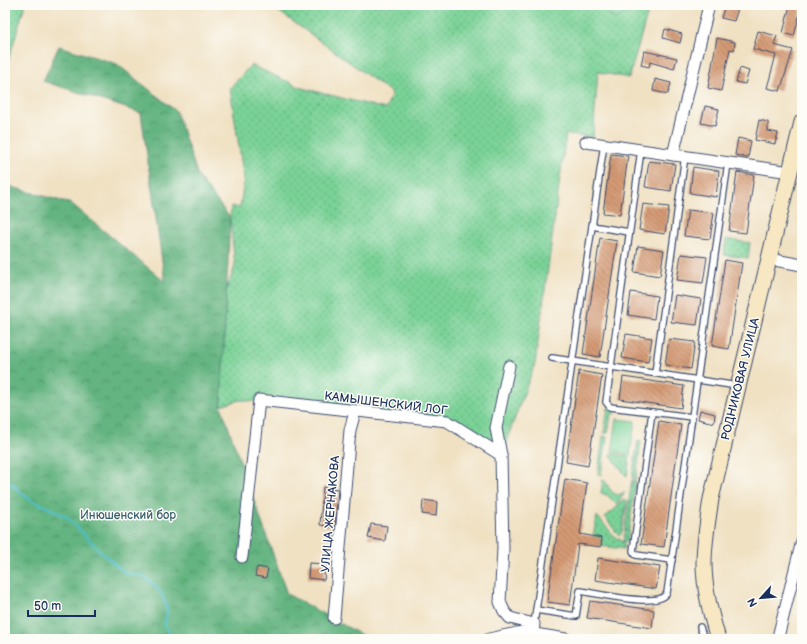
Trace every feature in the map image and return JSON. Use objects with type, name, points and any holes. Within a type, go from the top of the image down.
[{"type":"street","points":[[673,155],[709,5]]},
{"type":"street","name":"РОДНИКОВАЯ УЛИЦА","points":[[718,639],[707,594],[704,564],[706,534],[711,499],[802,122]]},
{"type":"street","points":[[586,142],[790,172]]},
{"type":"street","points":[[769,259],[802,265]]},
{"type":"street","points":[[509,366],[496,428],[501,455],[503,549],[500,602],[504,611],[510,618],[534,629],[566,639]]},
{"type":"street","name":"КАМЫШЕНСКИЙ ЛОГ","points":[[242,557],[259,400],[355,412],[447,421],[501,455]]},
{"type":"street","name":"УЛИЦА ЖЕРНАКОВА","points":[[334,618],[350,430],[355,412]]},
{"type":"street","points":[[778,636],[802,541]]},
{"type":"street","points":[[489,639],[534,629]]},
{"type":"lane","points":[[534,629],[604,144]]},
{"type":"lane","points":[[641,150],[607,405],[692,417]]},
{"type":"lane","points":[[655,373],[684,156]]},
{"type":"lane","points":[[536,610],[576,616],[580,591],[650,601],[663,598],[667,593],[728,163]]},
{"type":"lane","points":[[592,226],[629,232]]},
{"type":"lane","points":[[552,358],[738,386]]},
{"type":"lane","points":[[652,412],[634,551],[636,555],[672,560]]},
{"type":"lane","points":[[700,628],[704,639]]},
{"type":"green space","points":[[5,5],[25,5],[5,71]]},
{"type":"green space","points":[[270,5],[650,5],[629,78],[598,72],[593,137],[566,134],[535,364],[501,455],[447,421],[240,400],[221,406],[226,291],[235,266],[230,218],[231,206],[240,208],[244,180],[230,88],[251,65],[302,88],[386,109],[392,93]]},
{"type":"green space","points":[[605,5],[641,5],[616,19],[611,17]]},
{"type":"green space","name":"Инюшенский бор","points":[[59,46],[117,64],[176,111],[198,176],[230,218],[221,406],[287,594],[369,639],[5,639],[5,185],[72,204],[165,282],[141,113],[43,81]]},
{"type":"green space","points":[[726,239],[750,243],[748,258],[724,255]]},
{"type":"green space","points":[[608,408],[616,410],[615,413],[611,415],[608,433],[604,433]]},
{"type":"green space","points":[[617,419],[635,421],[630,455],[612,452]]},
{"type":"green space","points":[[603,436],[607,437],[601,475],[598,474]]},
{"type":"green space","points":[[638,440],[641,441],[636,479],[632,478]]},
{"type":"green space","points":[[611,454],[630,457],[627,477],[611,456]]},
{"type":"green space","points":[[603,479],[610,490],[615,494],[618,495],[625,492],[617,505],[607,495],[601,493]]},
{"type":"green space","points":[[632,480],[636,481],[627,542],[623,542]]},
{"type":"green space","points":[[624,499],[627,501],[622,532],[619,536],[605,517]]},
{"type":"green space","points":[[597,516],[616,538],[620,539],[624,545],[624,549],[601,546],[602,538],[593,536]]},
{"type":"building","points":[[725,5],[738,9],[734,21],[721,18]]},
{"type":"building","points":[[790,5],[802,5],[794,36],[783,33]]},
{"type":"building","points":[[665,29],[682,34],[680,43],[663,38]]},
{"type":"building","points":[[758,31],[777,36],[774,45],[793,50],[780,91],[767,88],[776,55],[753,49]]},
{"type":"building","points":[[717,38],[735,42],[734,50],[730,49],[721,91],[708,88]]},
{"type":"building","points":[[644,51],[677,58],[674,69],[650,62],[649,67],[641,65]]},
{"type":"building","points":[[740,68],[749,71],[745,84],[736,82]]},
{"type":"building","points":[[655,79],[671,83],[668,94],[653,91]]},
{"type":"building","points":[[705,106],[719,109],[715,126],[701,123]]},
{"type":"building","points":[[759,120],[768,122],[768,131],[778,133],[775,144],[755,140]]},
{"type":"building","points":[[738,138],[751,141],[748,158],[735,155]]},
{"type":"building","points":[[611,154],[628,156],[620,215],[603,213]]},
{"type":"building","points":[[649,161],[675,164],[671,191],[645,187]]},
{"type":"building","points":[[693,167],[719,171],[716,197],[690,193]]},
{"type":"building","points":[[737,172],[754,175],[746,233],[729,231]]},
{"type":"building","points":[[643,204],[669,207],[665,234],[639,230]]},
{"type":"building","points":[[688,210],[714,213],[710,239],[684,236]]},
{"type":"building","points":[[600,238],[617,241],[600,357],[583,354]]},
{"type":"building","points":[[638,246],[664,250],[660,276],[634,272]]},
{"type":"building","points":[[681,254],[707,257],[703,283],[677,280]]},
{"type":"building","points":[[725,260],[742,263],[729,349],[712,346]]},
{"type":"building","points":[[631,292],[657,296],[654,319],[628,315]]},
{"type":"building","points":[[675,295],[701,299],[697,325],[671,322]]},
{"type":"building","points":[[626,334],[652,338],[648,362],[622,358]]},
{"type":"building","points":[[669,339],[695,342],[691,369],[665,365]]},
{"type":"building","points":[[579,371],[602,375],[588,466],[566,462]]},
{"type":"building","points":[[623,377],[684,386],[681,408],[620,399]]},
{"type":"building","points":[[700,410],[715,414],[714,423],[698,419]]},
{"type":"building","points":[[659,421],[681,425],[664,547],[641,544]]},
{"type":"building","points":[[565,479],[587,483],[580,534],[602,538],[601,547],[578,544],[570,605],[547,602]]},
{"type":"building","points":[[323,487],[338,489],[335,527],[320,525]]},
{"type":"building","points":[[423,500],[437,502],[436,516],[422,514]]},
{"type":"building","points":[[371,524],[387,526],[385,541],[368,538]]},
{"type":"building","points":[[598,558],[660,567],[656,589],[595,580]]},
{"type":"building","points":[[309,563],[326,564],[324,580],[308,578]]},
{"type":"building","points":[[257,567],[268,569],[266,578],[255,576]]},
{"type":"building","points":[[590,601],[654,610],[652,628],[587,618]]},
{"type":"waterway","points":[[5,476],[10,483],[26,497],[67,517],[99,550],[124,572],[139,574],[152,583],[164,599],[167,612],[164,625],[174,639]]}]
